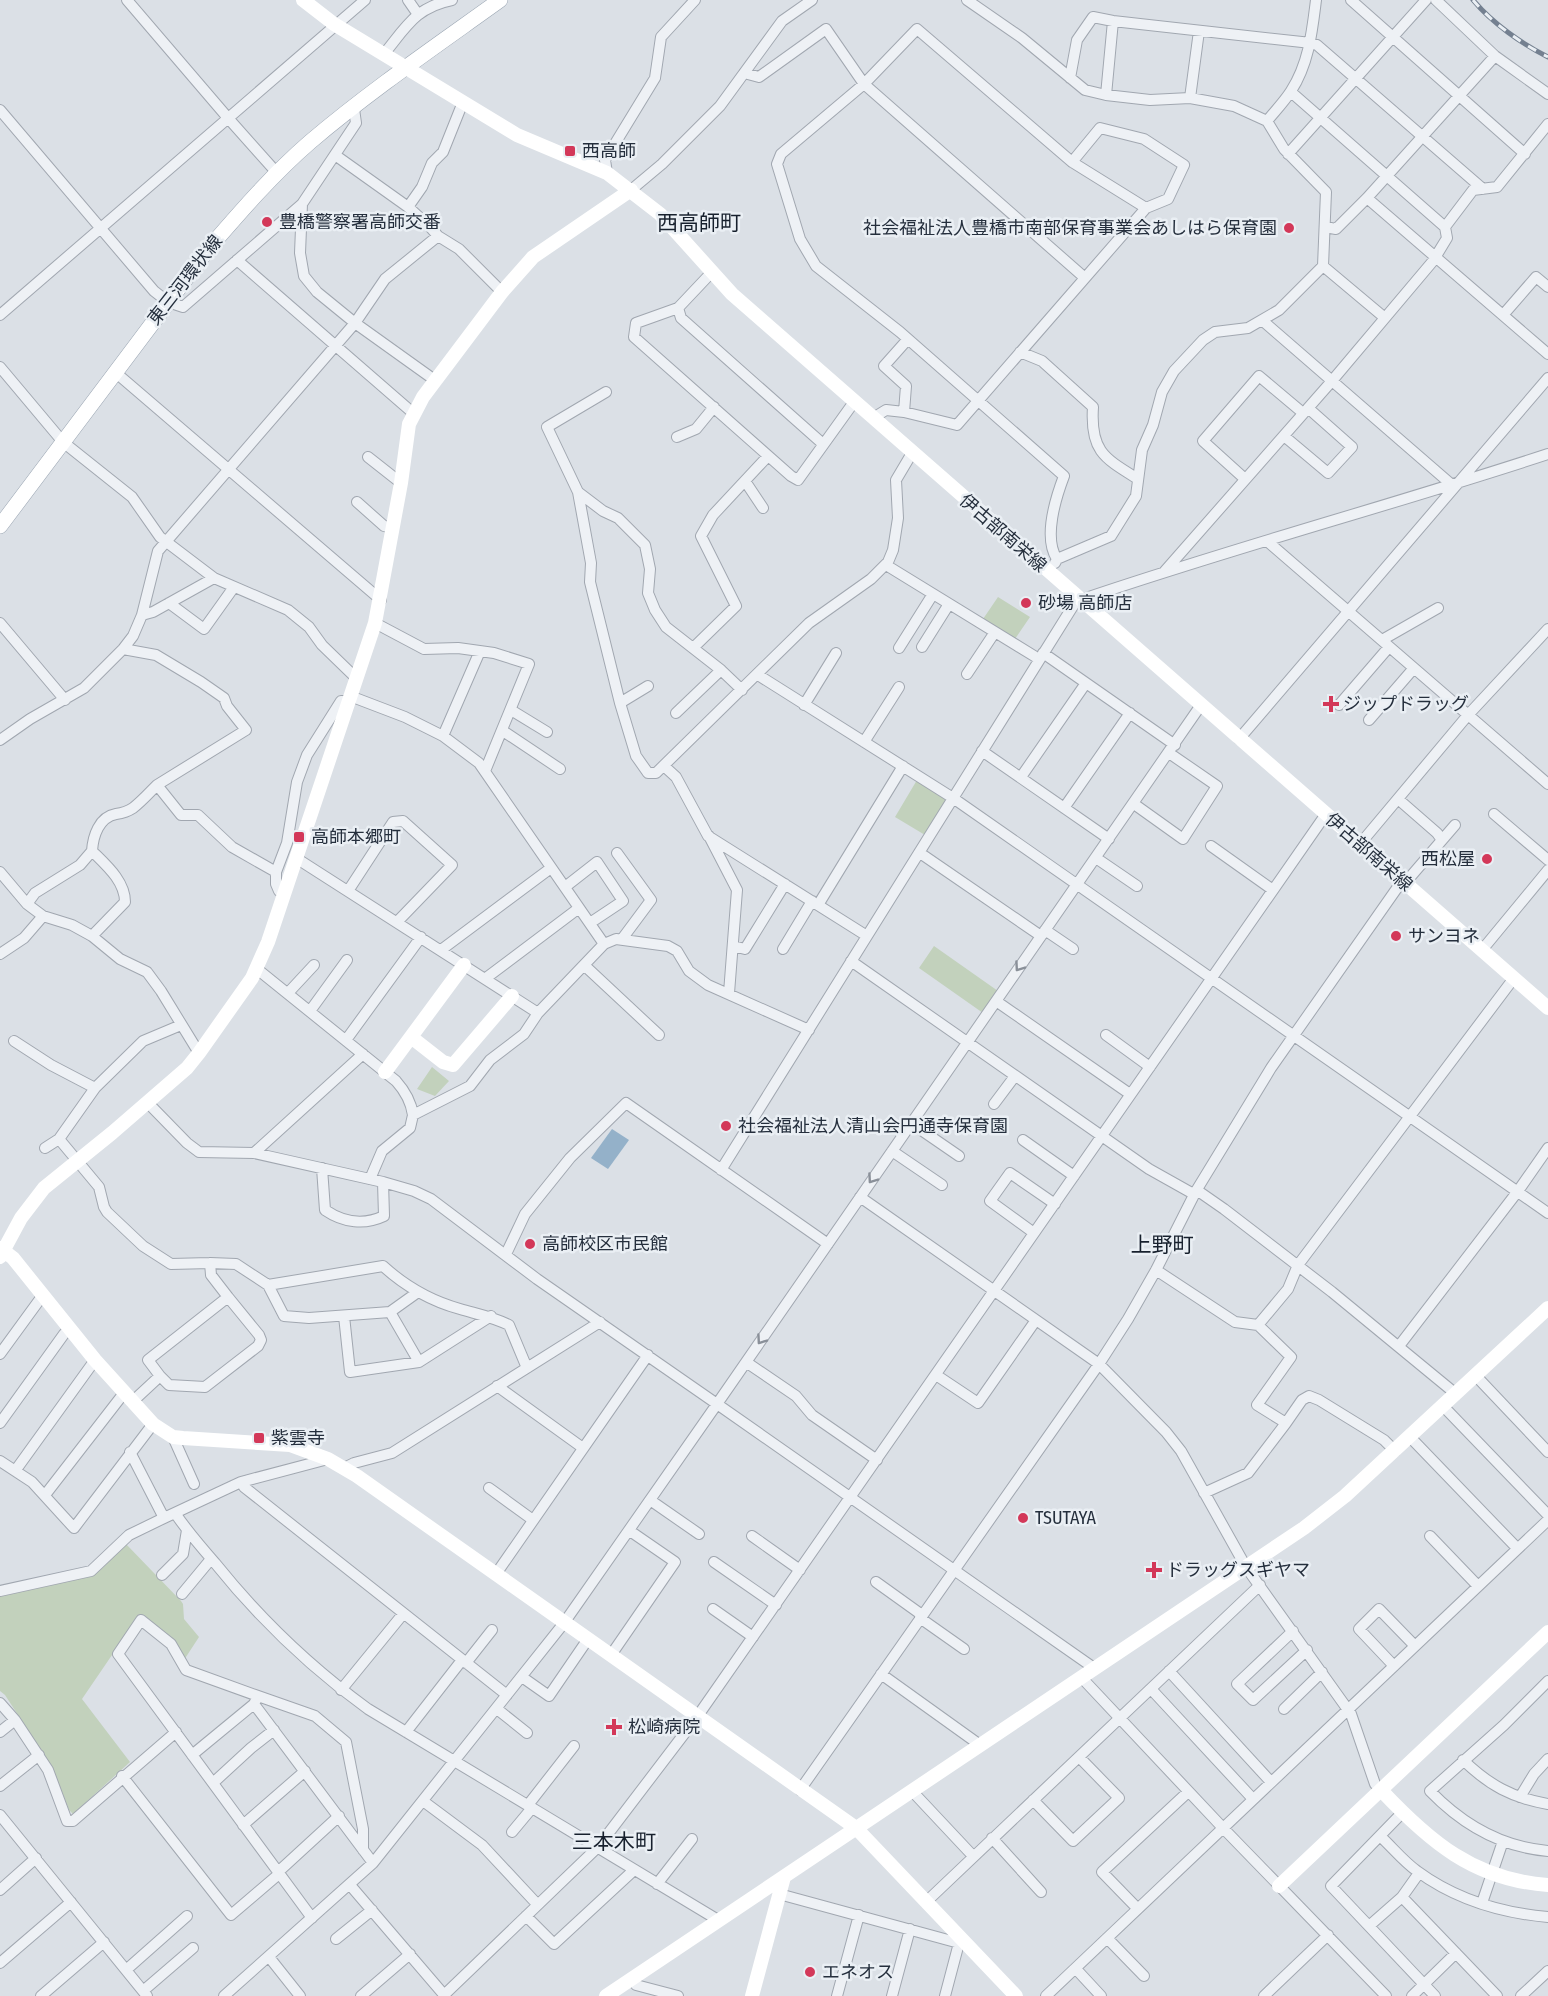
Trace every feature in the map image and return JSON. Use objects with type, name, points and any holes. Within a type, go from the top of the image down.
[{"type":"main road","name":"東三河環状線","points":[[0,526],[216,240],[277,172],[310,142],[492,2]]},
{"type":"street","points":[[127,0],[277,172]]},
{"type":"street","points":[[303,0],[334,24],[518,135],[607,173],[631,190]]},
{"type":"street","points":[[0,315],[317,42],[334,24],[365,0]]},
{"type":"street","points":[[408,0],[417,13]]},
{"type":"street","points":[[384,54],[417,13],[452,0]]},
{"type":"street","points":[[607,173],[605,160],[655,78],[661,37],[695,0]]},
{"type":"street","points":[[812,0],[782,21],[720,106],[662,164],[631,190],[533,257],[502,292],[413,413],[409,424],[401,483],[375,623],[257,969],[199,1053],[186,1068],[112,1133],[44,1188],[21,1218],[1,1252],[13,1258],[95,1360],[153,1424],[172,1437],[290,1445],[328,1459],[344,1468],[856,1828],[961,1941],[1016,1996]]},
{"type":"street","points":[[968,0],[1022,39],[1085,90],[1150,100],[1190,98],[1234,106],[1267,121],[1288,154],[1326,192],[1323,266],[1279,310],[1248,328],[1215,332],[1203,340],[1174,371],[1162,392],[1153,425],[1142,450],[1136,496],[1111,536],[1058,559],[1049,573]]},
{"type":"street","points":[[1267,121],[1291,92],[1301,72],[1311,43],[1316,0]]},
{"type":"street","points":[[1351,0],[1525,154]]},
{"type":"street","points":[[1288,154],[1426,0]]},
{"type":"street","points":[[1436,0],[1495,56],[1548,94]]},
{"type":"street","points":[[1070,78],[1077,40],[1093,17],[1311,43],[1317,45],[1483,189]]},
{"type":"street","points":[[1106,95],[1113,21]]},
{"type":"street","points":[[744,73],[759,77],[826,29],[864,84],[1085,278]]},
{"type":"street","points":[[1058,559],[1051,546],[1052,531],[1055,498],[1064,476],[908,339],[816,266],[800,238],[777,164],[781,154],[864,84],[917,29],[1072,162],[1146,208]]},
{"type":"street","points":[[1190,98],[1199,31]]},
{"type":"street","points":[[1325,227],[1336,229],[1367,198],[1495,56]]},
{"type":"street","points":[[1164,572],[1331,382],[1435,257],[1447,238],[1445,227],[1291,92]]},
{"type":"street","points":[[408,207],[422,187],[432,163],[443,152],[462,102]]},
{"type":"street","points":[[0,110],[154,291],[168,302],[183,307],[302,204],[356,123],[354,109]]},
{"type":"street","points":[[1445,227],[1473,189],[1497,187],[1548,124]]},
{"type":"street","points":[[873,418],[886,410],[957,425],[1146,208],[1168,199],[1184,165],[1144,139],[1100,128],[1072,162]]},
{"type":"street","points":[[335,155],[408,207],[438,236],[459,249],[502,292]]},
{"type":"street","name":"伊古部南栄線","points":[[631,190],[660,214],[732,294],[1548,1008]]},
{"type":"street","points":[[1367,198],[1548,354]]},
{"type":"street","points":[[302,204],[300,253],[304,276],[317,292],[355,323],[436,381]]},
{"type":"street","points":[[0,740],[30,719],[84,688],[123,649],[133,636],[142,615],[158,551],[355,323],[385,279],[438,236]]},
{"type":"street","points":[[237,260],[413,413]]},
{"type":"street","points":[[1323,266],[1385,318]]},
{"type":"street","points":[[712,272],[678,308],[636,323],[634,337],[798,480],[854,402]]},
{"type":"street","points":[[1503,315],[1536,277],[1548,287]]},
{"type":"street","points":[[678,308],[681,318],[824,444]]},
{"type":"street","points":[[1263,321],[1331,382],[1456,484]]},
{"type":"street","points":[[904,412],[906,386],[884,366],[908,339]]},
{"type":"street","points":[[1020,352],[1042,361],[1093,407],[1091,425],[1096,442],[1107,460],[1138,479]]},
{"type":"street","points":[[0,367],[63,442],[132,497],[160,537],[214,578],[288,610],[309,627],[322,645],[356,678]]},
{"type":"street","points":[[115,372],[381,600]]},
{"type":"street","points":[[1245,479],[1203,441],[1259,376],[1352,447],[1328,473],[1284,436]]},
{"type":"street","points":[[1239,739],[1347,610],[1548,378]]},
{"type":"street","points":[[606,392],[547,427],[578,492],[591,563],[590,582],[620,703],[636,756],[648,773],[656,774],[809,623],[871,579],[886,565],[893,550],[898,518],[896,480],[912,453]]},
{"type":"street","points":[[676,436],[696,429],[714,407]]},
{"type":"street","points":[[721,1170],[1041,656],[1079,599],[1548,454]]},
{"type":"street","points":[[693,648],[736,606],[701,536],[713,515],[768,456]]},
{"type":"street","points":[[368,457],[401,483]]},
{"type":"street","points":[[745,481],[763,507]]},
{"type":"street","points":[[578,492],[603,511],[618,518],[645,545],[650,569],[648,593],[666,627],[721,670],[742,690]]},
{"type":"street","points":[[357,502],[384,526],[393,528]]},
{"type":"street","points":[[1267,541],[1548,784]]},
{"type":"street","points":[[886,565],[995,632],[1086,683],[1130,713],[1217,786],[1183,839],[1134,804]]},
{"type":"street","points":[[142,615],[153,612],[214,578]]},
{"type":"street","points":[[169,603],[204,629],[234,587]]},
{"type":"street","points":[[899,648],[933,594]]},
{"type":"street","points":[[922,647],[949,604]]},
{"type":"street","points":[[1339,705],[1386,644],[1438,608]]},
{"type":"street","points":[[0,623],[65,700]]},
{"type":"street","points":[[375,623],[424,649],[458,648],[480,651],[530,664],[485,771]]},
{"type":"street","points":[[1360,844],[1468,715],[1548,629]]},
{"type":"street","points":[[968,675],[995,632]]},
{"type":"street","points":[[27,904],[35,893],[80,865],[92,850],[93,839],[101,824],[109,817],[133,808],[157,785],[246,730],[227,706],[224,698],[201,682],[156,655],[123,649]]},
{"type":"street","points":[[443,736],[480,651]]},
{"type":"street","points":[[804,705],[836,653]]},
{"type":"street","points":[[1369,720],[1414,668]]},
{"type":"street","points":[[676,713],[721,670]]},
{"type":"street","points":[[758,675],[953,798],[1548,1213]]},
{"type":"street","points":[[1021,777],[1086,683]]},
{"type":"street","points":[[620,703],[648,686]]},
{"type":"street","points":[[864,742],[899,687]]},
{"type":"street","points":[[284,893],[279,891],[276,884],[276,872],[287,843],[297,782],[306,755],[341,701],[349,698],[405,717],[443,736],[479,763],[604,944]]},
{"type":"street","points":[[224,1996],[373,1863],[564,1623],[1201,705]]},
{"type":"street","points":[[511,710],[547,732]]},
{"type":"street","points":[[1064,807],[1130,713]]},
{"type":"street","points":[[503,731],[560,769]]},
{"type":"street","points":[[982,751],[1110,838]]},
{"type":"street","points":[[664,766],[676,777],[737,890],[729,993]]},
{"type":"street","points":[[783,949],[903,766]]},
{"type":"street","points":[[157,785],[181,815],[198,815],[232,847],[276,872]]},
{"type":"street","points":[[1398,799],[1442,840]]},
{"type":"street","points":[[351,1885],[444,1995],[598,1846],[697,1717],[1326,814]]},
{"type":"street","points":[[1494,814],[1548,860]]},
{"type":"street","points":[[348,891],[393,822],[403,821],[452,866],[397,922]]},
{"type":"street","points":[[800,1790],[1128,1320],[1196,1191],[1271,1068],[1404,882],[1455,825]]},
{"type":"street","points":[[708,836],[867,936]]},
{"type":"street","points":[[1211,846],[1273,890]]},
{"type":"street","points":[[92,850],[112,871],[125,891],[125,902],[92,936]]},
{"type":"street","points":[[617,853],[651,900],[622,939]]},
{"type":"street","points":[[920,853],[1043,933],[1073,949]]},
{"type":"street","points":[[296,858],[538,1013]]},
{"type":"street","points":[[1096,858],[1137,886]]},
{"type":"street","points":[[565,887],[597,862],[623,901],[590,923]]},
{"type":"street","points":[[441,950],[551,868]]},
{"type":"street","points":[[1482,950],[1548,870]]},
{"type":"street","points":[[0,872],[27,904],[43,916],[72,925],[92,936],[120,959],[147,972],[199,1053]]},
{"type":"street","points":[[733,946],[745,949],[785,884]]},
{"type":"street","points":[[486,978],[579,908]]},
{"type":"street","points":[[0,954],[24,938],[43,916]]},
{"type":"street","points":[[346,1040],[421,938]]},
{"type":"street","points":[[413,1115],[470,1086],[490,1060],[524,1034],[538,1013],[604,944],[616,939],[668,946],[677,951],[689,971],[708,985],[809,1030]]},
{"type":"street","points":[[310,1011],[347,960]]},
{"type":"street","points":[[852,961],[1149,1169],[1190,1192],[1196,1191],[1224,1209],[1298,1265],[1456,1394]]},
{"type":"street","points":[[288,993],[314,965]]},
{"type":"street","points":[[385,1072],[464,965]]},
{"type":"street","points":[[584,965],[659,1035]]},
{"type":"street","points":[[257,969],[385,1072],[404,1091],[412,1106],[413,1115],[410,1128],[382,1151],[370,1179]]},
{"type":"street","points":[[1258,1325],[1288,1289],[1298,1265],[1514,978]]},
{"type":"street","points":[[411,1037],[443,1062],[453,1065],[512,996]]},
{"type":"street","points":[[996,1001],[1130,1094]]},
{"type":"street","points":[[45,1148],[59,1139],[95,1088],[143,1041],[181,1025]]},
{"type":"street","points":[[1106,1035],[1150,1067]]},
{"type":"street","points":[[14,1041],[43,1060],[95,1088]]},
{"type":"street","points":[[254,1153],[363,1054]]},
{"type":"street","points":[[994,1104],[1015,1076]]},
{"type":"street","points":[[147,1101],[187,1143],[199,1152],[254,1153],[383,1182],[414,1191],[431,1199],[506,1254],[537,1280],[1094,1668]]},
{"type":"street","points":[[506,1254],[525,1214],[570,1158],[626,1103],[828,1244]]},
{"type":"street","points":[[911,1124],[959,1156]]},
{"type":"street","points":[[59,1139],[99,1188],[107,1212],[143,1246],[171,1264],[236,1264],[268,1285],[284,1316],[309,1318],[390,1312],[418,1292]]},
{"type":"street","points":[[1023,1140],[1074,1176]]},
{"type":"street","points":[[1399,1346],[1518,1191],[1548,1148]]},
{"type":"street","points":[[892,1151],[942,1185]]},
{"type":"street","points":[[322,1168],[325,1210],[332,1215],[360,1223],[384,1216],[383,1182]]},
{"type":"street","points":[[1034,1233],[990,1201],[1010,1173],[1055,1204]]},
{"type":"street","points":[[860,1197],[1098,1364],[1166,1432],[1181,1451],[1246,1567],[1349,1709],[1375,1784],[1403,1812],[1445,1850],[1491,1873],[1513,1880],[1548,1884]]},
{"type":"street","points":[[210,1263],[211,1275],[259,1335],[261,1340],[258,1346],[205,1387],[169,1385],[148,1360],[228,1297]]},
{"type":"street","points":[[268,1285],[383,1266],[401,1282],[418,1292],[458,1309],[491,1316],[509,1325],[527,1368]]},
{"type":"street","points":[[1156,1270],[1235,1322],[1258,1325],[1291,1357],[1257,1405],[1286,1423]]},
{"type":"street","points":[[0,1354],[43,1295]]},
{"type":"street","points":[[606,1996],[1304,1528],[1345,1496],[1395,1451],[1548,1308]]},
{"type":"street","points":[[390,1312],[419,1362]]},
{"type":"street","points":[[344,1316],[350,1372],[419,1362],[491,1316]]},
{"type":"street","points":[[936,1375],[978,1403],[1036,1320]]},
{"type":"street","points":[[344,1468],[354,1462],[392,1453],[600,1322]]},
{"type":"street","points":[[0,1423],[70,1328]]},
{"type":"street","points":[[496,1574],[648,1356]]},
{"type":"street","points":[[15,1471],[95,1360]]},
{"type":"street","points":[[746,1362],[796,1396],[812,1415],[877,1460]]},
{"type":"street","points":[[45,1495],[128,1397],[160,1376]]},
{"type":"street","points":[[1476,1376],[1548,1452]]},
{"type":"street","points":[[498,1386],[583,1448]]},
{"type":"street","points":[[1204,1493],[1248,1473],[1302,1400],[1309,1396],[1384,1440],[1395,1451]]},
{"type":"street","points":[[1443,1406],[1548,1515]]},
{"type":"street","points":[[0,1461],[32,1482],[74,1528],[153,1424]]},
{"type":"street","points":[[172,1437],[194,1484]]},
{"type":"street","points":[[1410,1437],[1517,1548]]},
{"type":"street","points":[[130,1452],[164,1518]]},
{"type":"street","points":[[0,1591],[91,1570],[129,1535],[164,1518],[241,1482],[328,1459]]},
{"type":"street","points":[[241,1482],[244,1487],[507,1695]]},
{"type":"street","points":[[489,1488],[533,1520]]},
{"type":"street","points":[[650,1500],[699,1534]]},
{"type":"street","points":[[175,1513],[245,1600],[287,1643],[341,1690],[368,1709],[718,1920]]},
{"type":"street","points":[[1046,1996],[1548,1520]]},
{"type":"street","points":[[162,1575],[183,1554],[187,1530]]},
{"type":"street","points":[[611,1655],[675,1562],[630,1531]]},
{"type":"street","points":[[752,1536],[800,1570]]},
{"type":"street","points":[[1430,1536],[1478,1586]]},
{"type":"street","points":[[182,1594],[211,1559]]},
{"type":"street","points":[[714,1562],[776,1605]]},
{"type":"street","points":[[876,1582],[964,1649]]},
{"type":"street","points":[[926,1902],[1260,1585]]},
{"type":"street","points":[[713,1609],[753,1636]]},
{"type":"street","points":[[1394,1666],[1359,1629],[1379,1609],[1415,1646]]},
{"type":"street","points":[[341,1690],[403,1614]]},
{"type":"street","points":[[312,1918],[118,1654],[141,1620],[171,1644],[186,1670],[256,1700],[315,1716],[346,1742],[363,1829],[363,1850]]},
{"type":"street","points":[[406,1732],[492,1630]]},
{"type":"street","points":[[1293,1631],[1237,1684],[1252,1700],[1307,1650]]},
{"type":"street","points":[[1279,1886],[1548,1632]]},
{"type":"street","points":[[522,1677],[549,1696],[588,1639]]},
{"type":"street","points":[[1169,1671],[1271,1782]]},
{"type":"street","points":[[1284,1709],[1322,1672]]},
{"type":"street","points":[[881,1674],[980,1745]]},
{"type":"street","points":[[1081,1677],[1188,1792],[1386,1996]]},
{"type":"street","points":[[1548,1681],[1504,1725],[1430,1791],[1470,1826],[1503,1841],[1548,1851]]},
{"type":"street","points":[[1151,1689],[1253,1799]]},
{"type":"street","points":[[256,1700],[274,1730],[373,1863]]},
{"type":"street","points":[[192,1755],[256,1700]]},
{"type":"street","points":[[0,1703],[15,1720],[48,1770],[67,1821],[73,1821],[122,1776],[176,1732]]},
{"type":"street","points":[[496,1709],[527,1733]]},
{"type":"street","points":[[0,1732],[15,1720]]},
{"type":"street","points":[[213,1783],[274,1730]]},
{"type":"street","points":[[512,1832],[574,1746]]},
{"type":"street","points":[[0,1786],[39,1755]]},
{"type":"street","points":[[1033,1800],[1073,1841],[1119,1798],[1079,1756]]},
{"type":"street","points":[[1520,1797],[1534,1774],[1548,1759]]},
{"type":"street","points":[[1463,1760],[1493,1786],[1520,1797],[1548,1804]]},
{"type":"street","points":[[243,1825],[305,1771]]},
{"type":"street","points":[[122,1776],[231,1915],[339,1816]]},
{"type":"street","points":[[912,1791],[973,1856]]},
{"type":"street","points":[[1137,1908],[1102,1872],[1188,1792]]},
{"type":"street","points":[[423,1802],[482,1845],[537,1904]]},
{"type":"street","points":[[1403,1812],[1331,1886],[1435,1996]]},
{"type":"street","points":[[1,1818],[145,1994],[193,1948]]},
{"type":"street","points":[[1380,1836],[1419,1873],[1457,1895],[1518,1914],[1548,1917]]},
{"type":"street","points":[[992,1838],[1041,1892]]},
{"type":"street","points":[[657,1884],[692,1839]]},
{"type":"street","points":[[1482,1903],[1503,1841]]},
{"type":"street","points":[[0,1890],[36,1858]]},
{"type":"street","points":[[526,1916],[554,1944],[634,1870]]},
{"type":"street","points":[[1369,1926],[1402,1897],[1419,1873]]},
{"type":"street","points":[[752,1996],[784,1877]]},
{"type":"street","points":[[779,1894],[961,1941]]},
{"type":"street","points":[[1402,1897],[1497,1996]]},
{"type":"street","points":[[0,1964],[71,1902]]},
{"type":"street","points":[[336,1939],[372,1910]]},
{"type":"street","points":[[126,1970],[187,1916]]},
{"type":"street","points":[[837,1996],[860,1916]]},
{"type":"street","points":[[892,1996],[910,1929]]},
{"type":"street","points":[[1264,1996],[1328,1935]]},
{"type":"street","points":[[1107,1938],[1144,1976]]},
{"type":"street","points":[[945,1996],[961,1941]]},
{"type":"street","points":[[41,1996],[104,1942]]},
{"type":"street","points":[[1412,1996],[1456,1953]]},
{"type":"street","points":[[361,1996],[410,1954]]},
{"type":"street","points":[[269,1957],[300,1996]]},
{"type":"street","points":[[1076,1969],[1101,1996]]},
{"type":"street","points":[[1521,1996],[1548,1971]]},
{"type":"street","points":[[631,1979],[636,1985],[678,1996]]},
{"type":"green space","points":[[998,597],[1030,617],[1015,639],[983,619]]},
{"type":"green space","points":[[917,780],[947,798],[925,835],[895,817]]},
{"type":"green space","points":[[934,946],[998,991],[983,1013],[919,968]]},
{"type":"green space","points":[[432,1067],[449,1081],[435,1096],[417,1089]]},
{"type":"green space","points":[[126,1544],[181,1601],[184,1619],[199,1637],[184,1660],[174,1642],[140,1614],[82,1699],[130,1762],[73,1814],[69,1810],[53,1769],[5,1695],[0,1691],[0,1594],[100,1570]]},
{"type":"water","points":[[612,1129],[629,1140],[608,1169],[591,1158]]},
{"type":"railway","points":[[1473,0],[1508,32],[1548,57]]},
{"type":"place","name":"西高師","points":[[570,151]]},
{"type":"place","name":"豊橋警察署高師交番","points":[[267,222]]},
{"type":"place","name":"社会福祉法人豊橋市南部保育事業会あしはら保育園","points":[[1289,228]]},
{"type":"place","name":"砂場 高師店","points":[[1026,603]]},
{"type":"place","name":"ジップドラッグ","points":[[1331,704]]},
{"type":"place","name":"高師本郷町","points":[[299,837]]},
{"type":"place","name":"西松屋","points":[[1487,859]]},
{"type":"place","name":"サンヨネ","points":[[1396,936]]},
{"type":"place","name":"社会福祉法人清山会円通寺保育園","points":[[726,1126]]},
{"type":"place","name":"高師校区市民館","points":[[530,1244]]},
{"type":"place","name":"紫雲寺","points":[[259,1438]]},
{"type":"place","name":"TSUTAYA","points":[[1023,1518]]},
{"type":"place","name":"ドラッグスギヤマ","points":[[1154,1570]]},
{"type":"place","name":"松崎病院","points":[[614,1727]]},
{"type":"place","name":"エネオス","points":[[810,1972]]},
{"type":"district","name":"西高師町","points":[[699,223]]},
{"type":"district","name":"上野町","points":[[1162,1245]]},
{"type":"district","name":"三本木町","points":[[614,1842]]}]
